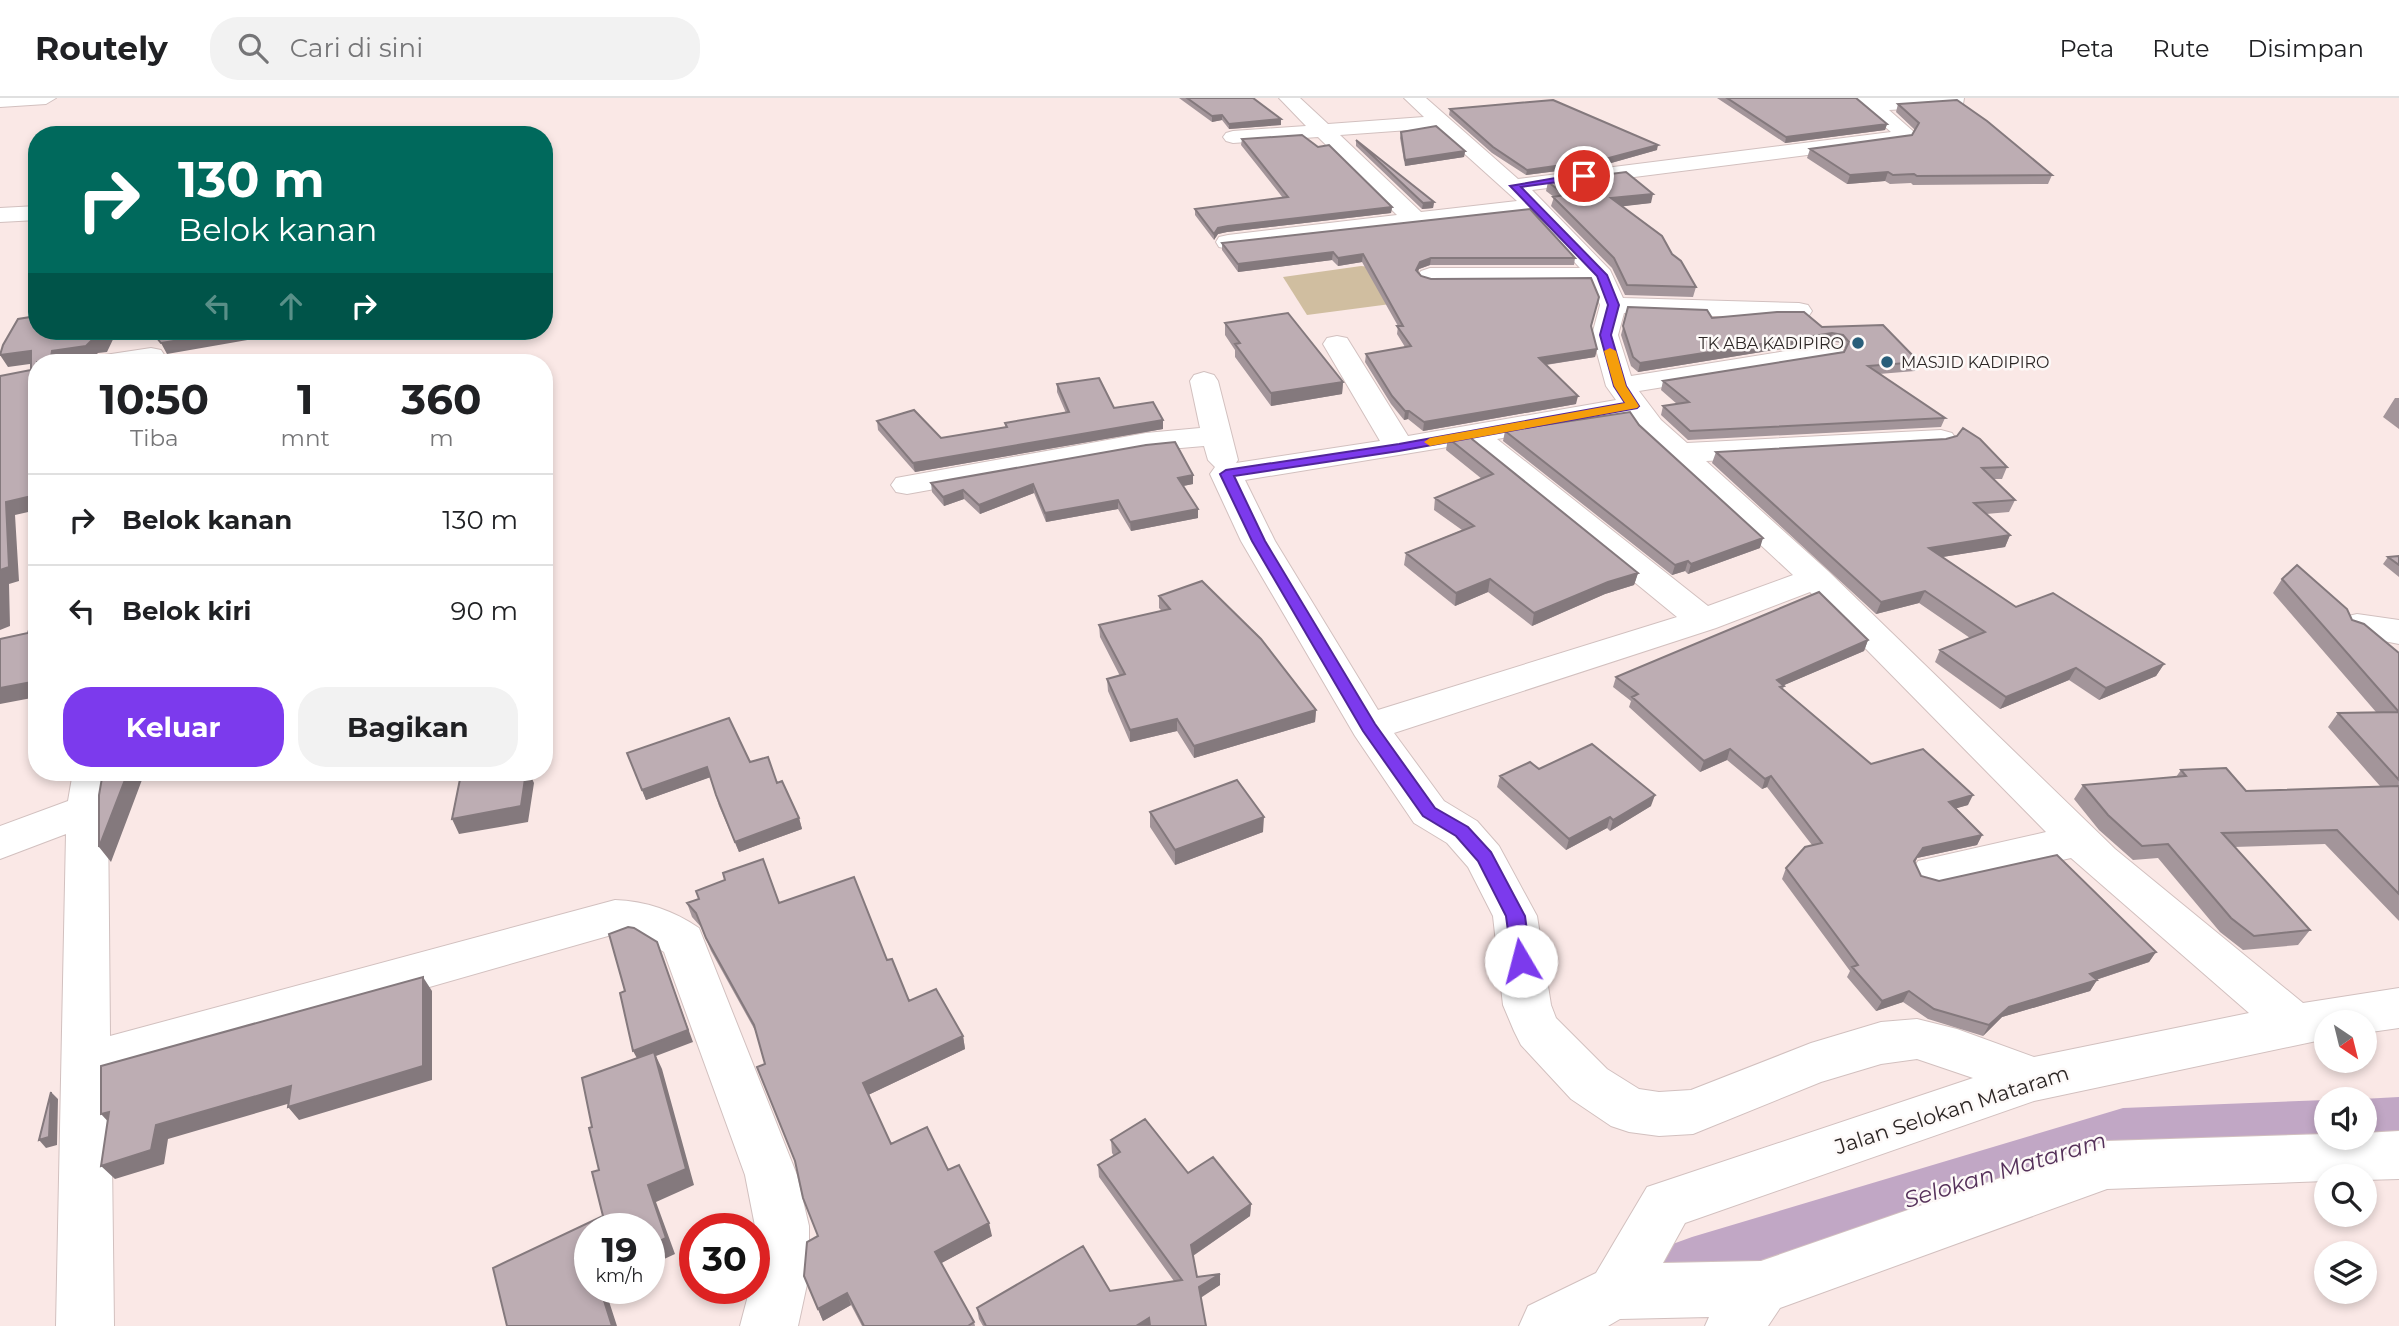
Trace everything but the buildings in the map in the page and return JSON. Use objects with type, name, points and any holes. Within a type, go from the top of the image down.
[{"type":"street","points":[[0,101],[46,98]]},
{"type":"street","points":[[1289,98],[1415,220]]},
{"type":"street","points":[[1414,98],[1536,206],[1601,275],[1614,305],[1605,335],[1627,396],[1650,426],[1816,578],[2080,840],[2295,1024]]},
{"type":"street","points":[[1869,102],[1956,100]]},
{"type":"street","points":[[1514,186],[1901,137],[1904,132],[1869,102]]},
{"type":"street","points":[[1233,137],[1441,122]]},
{"type":"street","points":[[1228,242],[1536,206]]},
{"type":"street","points":[[0,215],[28,213]]},
{"type":"street","points":[[1430,276],[1601,275]]},
{"type":"street","points":[[1614,305],[1799,311]]},
{"type":"street","points":[[1337,344],[1399,447]]},
{"type":"street","points":[[1226,474],[1472,434],[1627,396],[1830,352]]},
{"type":"street","points":[[1204,381],[1226,474],[1258,541],[1369,727],[1429,812],[1462,832],[1484,857],[1516,916],[1527,1005],[1538,1031],[1589,1084],[1629,1110],[1659,1114],[1693,1112],[1811,1064],[1881,1043],[1917,1039],[1957,1050],[2034,1079]]},
{"type":"street","points":[[1472,434],[1703,620]]},
{"type":"street","points":[[907,485],[1146,442],[1217,436]]},
{"type":"street","points":[[1679,453],[1941,439]]},
{"type":"street","points":[[1369,727],[1703,620],[1816,578]]},
{"type":"street","points":[[2357,625],[2388,628],[2399,633]]},
{"type":"street","points":[[0,843],[90,791]]},
{"type":"street","points":[[85,1326],[84,1064],[90,791]]},
{"type":"street","points":[[1933,873],[2080,840]]},
{"type":"street","points":[[84,1064],[615,917],[641,918],[663,926],[683,941],[771,1175],[782,1226],[781,1275],[769,1326]]},
{"type":"street","name":"Jalan Selokan Mataram","points":[[1609,1296],[1666,1205],[2034,1079],[2295,1024],[2399,1008]]},
{"type":"street","points":[[1548,1326],[1609,1296],[1748,1307],[2107,1165],[2399,1155]]},
{"type":"shaded area","points":[[1361,266],[1406,271],[1421,300],[1307,315],[1283,277]]},
{"type":"waterway","name":"Selokan Mataram","points":[[2377,1124],[2399,1123]]},
{"type":"waterway","name":"Selokan Mataram","points":[[1692,1267],[2123,1134],[2314,1126]]},
{"type":"slow traffic","points":[[1430,442],[1633,406],[1620,386],[1610,351]]},
{"type":"place","name":"TK ABA KADIPIRO","points":[[1858,343]]},
{"type":"place","name":"MASJID KADIPIRO","points":[[1887,362]]},
{"type":"route","points":[[1521,961],[1516,916],[1484,857],[1462,832],[1429,812],[1369,727],[1258,541],[1226,474],[1633,406],[1620,386],[1605,335],[1614,305],[1601,275],[1514,186],[1584,176]]}]
